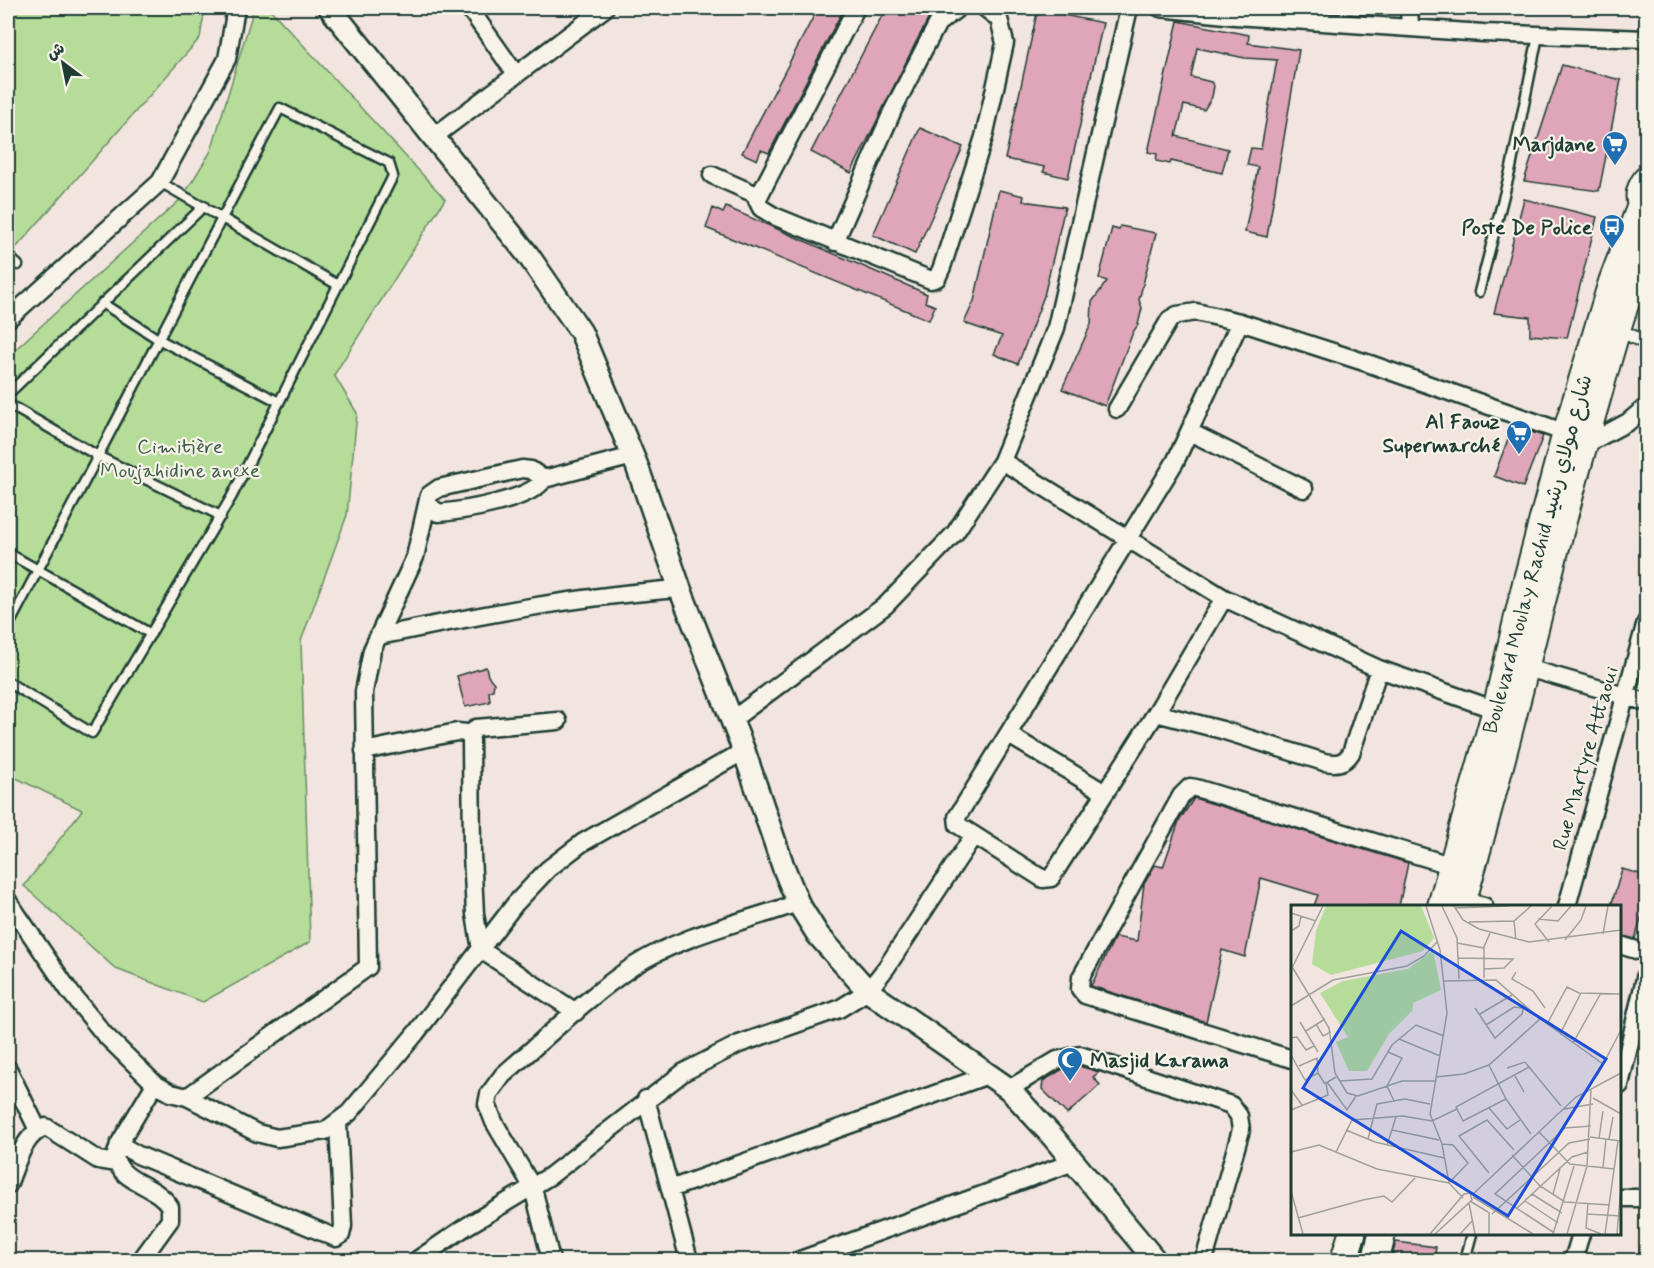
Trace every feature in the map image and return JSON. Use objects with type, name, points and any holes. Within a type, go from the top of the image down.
[{"type":"main road","name":"Boulevard Moulay Rachid شارع مولاي رشيد","points":[[1462,905],[1527,668],[1575,439],[1612,282],[1644,208],[1641,187],[1646,179]]},
{"type":"main road","name":"Boulevard Moulay Rachid شارع مولاي رشيد","points":[[1462,905],[1453,866],[1497,710],[1526,583],[1575,439],[1647,251]]},
{"type":"main road","points":[[1344,1260],[1351,1235]]},
{"type":"main road","points":[[1376,1260],[1382,1235]]},
{"type":"street","points":[[8,319],[160,182],[227,59],[236,8]]},
{"type":"street","points":[[330,8],[528,255],[569,312],[593,358],[633,456],[680,589],[744,751],[770,831],[798,903],[818,936],[836,959],[868,991],[1009,1089],[1074,1162],[1155,1260]]},
{"type":"street","points":[[469,8],[515,74]]},
{"type":"street","points":[[432,138],[605,8]]},
{"type":"street","points":[[856,8],[757,195],[758,204],[766,212],[931,280],[938,276],[984,137],[1005,43],[999,19],[985,8]]},
{"type":"street","points":[[836,242],[893,110],[929,39],[942,19],[958,8]]},
{"type":"street","points":[[732,720],[886,605],[956,533],[1002,461],[1056,328],[1129,8]]},
{"type":"street","points":[[1160,8],[1296,14],[1538,36],[1647,39]]},
{"type":"street","points":[[1409,8],[1410,26]]},
{"type":"street","points":[[712,175],[757,195]]},
{"type":"street","points":[[1117,409],[1170,320],[1177,315],[1196,312],[1240,322],[1370,364],[1575,439],[1628,422],[1647,407]]},
{"type":"street","points":[[1224,598],[1156,713],[1049,879],[1043,879],[958,825],[956,820],[1129,540],[1190,432],[1240,322]]},
{"type":"street","points":[[1617,329],[1647,343]]},
{"type":"street","points":[[1190,432],[1304,489]]},
{"type":"street","points":[[427,503],[438,513],[466,509],[530,492],[540,486],[544,479],[633,456]]},
{"type":"street","points":[[1002,461],[1224,598],[1379,669],[1497,710]]},
{"type":"street","points":[[187,1097],[368,967],[364,692],[368,664],[415,557],[429,495],[439,488],[522,469],[531,470],[544,479]]},
{"type":"street","points":[[380,636],[522,606],[607,594],[680,589]]},
{"type":"street","name":"Rue Martyre Attaoui","points":[[1567,905],[1647,622]]},
{"type":"street","points":[[1527,668],[1647,702]]},
{"type":"street","points":[[1156,713],[1222,730],[1324,762],[1338,763],[1348,759],[1352,753],[1379,669]]},
{"type":"street","points":[[558,722],[476,728],[470,736],[475,914],[481,950],[576,1011]]},
{"type":"street","points":[[364,751],[457,732],[464,732],[470,736]]},
{"type":"street","points":[[1009,735],[1105,793]]},
{"type":"street","points":[[8,901],[70,992],[104,1034],[155,1084],[171,1093],[187,1097],[257,1133],[277,1138],[325,1131],[338,1123],[416,1032],[515,904],[548,869],[582,843],[744,751]]},
{"type":"street","points":[[1291,1058],[1085,995],[1079,986],[1091,958],[1181,796],[1190,787],[1196,788],[1453,866]]},
{"type":"street","points":[[417,1260],[467,1226],[533,1188],[684,1072],[719,1052],[839,1009],[868,991],[886,968],[974,835]]},
{"type":"street","points":[[551,1260],[533,1188],[494,1122],[486,1099],[503,1076],[576,1011],[633,967],[661,951],[798,903]]},
{"type":"street","points":[[1621,945],[1647,953]]},
{"type":"street","points":[[1621,1081],[1647,974]]},
{"type":"street","points":[[1009,1089],[1057,1060],[1080,1055],[1210,1096],[1235,1109],[1241,1130],[1204,1260]]},
{"type":"street","points":[[8,1069],[38,1130]]},
{"type":"street","points":[[670,1189],[988,1075]]},
{"type":"street","points":[[141,1260],[170,1220],[170,1207],[160,1196],[127,1176],[116,1163],[116,1150],[155,1084]]},
{"type":"street","points":[[646,1099],[689,1260]]},
{"type":"street","points":[[119,1144],[138,1155],[336,1238],[341,1235],[343,1226],[338,1123]]},
{"type":"street","points":[[8,1185],[30,1136],[46,1127],[98,1160],[116,1163]]},
{"type":"street","points":[[801,1260],[1074,1162]]},
{"type":"street","points":[[1621,1198],[1647,1198]]},
{"type":"street","points":[[1573,1260],[1580,1235]]},
{"type":"lane","points":[[1479,292],[1511,168],[1538,36]]},
{"type":"lane","points":[[8,627],[280,108],[389,162],[393,176],[221,516],[92,733],[8,682]]},
{"type":"lane","points":[[160,182],[338,285]]},
{"type":"lane","points":[[8,393],[204,206]]},
{"type":"lane","points":[[8,256],[18,265]]},
{"type":"lane","points":[[102,303],[158,339],[279,402]]},
{"type":"lane","points":[[8,404],[98,456],[221,516]]},
{"type":"lane","points":[[8,553],[39,568],[151,634]]},
{"type":"lane","points":[[1465,1260],[1471,1235]]},
{"type":"green space","points":[[8,8],[205,8],[200,38],[8,257]]},
{"type":"green space","name":"Cimitière Moujahidine anexe","points":[[254,8],[269,8],[445,199],[334,375],[357,413],[347,515],[301,641],[310,942],[203,1002],[116,969],[24,886],[82,810],[8,774],[8,356],[182,198],[211,151]]},
{"type":"building","points":[[818,8],[844,8],[769,153],[761,150],[757,160],[742,153]]},
{"type":"building","points":[[886,8],[938,8],[929,18],[915,44],[851,173],[811,152]]},
{"type":"building","points":[[1038,8],[1064,10],[1063,15],[1103,23],[1068,178],[1043,172],[1045,167],[1005,159]]},
{"type":"building","points":[[1178,21],[1249,35],[1248,43],[1299,50],[1267,237],[1245,232],[1258,167],[1247,165],[1251,148],[1261,149],[1277,60],[1245,58],[1197,48],[1191,77],[1211,82],[1214,86],[1212,97],[1204,110],[1184,105],[1176,136],[1228,149],[1222,173],[1171,161],[1170,164],[1156,161],[1157,154],[1148,152]]},
{"type":"building","points":[[1562,65],[1621,80],[1599,191],[1524,181]]},
{"type":"building","points":[[920,128],[963,147],[915,254],[873,235]]},
{"type":"building","points":[[999,190],[1024,196],[1023,201],[1065,207],[1044,296],[1018,364],[994,354],[1002,336],[964,323],[974,301]]},
{"type":"building","points":[[1524,199],[1597,217],[1567,338],[1530,335],[1530,317],[1494,313]]},
{"type":"building","points":[[726,207],[927,294],[925,302],[935,306],[929,320],[706,228],[713,208],[723,213]]},
{"type":"building","points":[[1120,226],[1156,233],[1139,300],[1142,308],[1138,325],[1133,332],[1105,406],[1062,389],[1091,324],[1092,302],[1107,281],[1099,278],[1112,228],[1119,230]]},
{"type":"building","name":"Al Faouz Supermarché","points":[[1513,426],[1543,436],[1523,487],[1494,476]]},
{"type":"building","points":[[486,667],[488,676],[494,683],[493,690],[489,691],[490,702],[465,707],[457,676]]},
{"type":"building","points":[[1194,798],[1408,863],[1399,905],[1314,905],[1318,895],[1261,878],[1245,957],[1222,950],[1206,1022],[1091,986],[1115,937],[1137,941],[1144,884],[1155,865],[1163,867],[1179,821]]},
{"type":"building","points":[[1622,869],[1647,876],[1647,899],[1635,939],[1621,935],[1621,905],[1611,905]]},
{"type":"building","name":"Masjid Karama","points":[[1079,1066],[1099,1072],[1093,1077],[1100,1085],[1067,1114],[1042,1089],[1043,1081],[1061,1070]]},
{"type":"building","points":[[1396,1242],[1436,1247],[1434,1260],[1391,1260]]},
{"type":"place","name":"Marjdane","points":[[1615,167]]},
{"type":"place","name":"Poste De Police","points":[[1612,250]]},
{"type":"place","name":"Al Faouz Supermarché","points":[[1519,456]]},
{"type":"place","name":"Masjid Karama","points":[[1070,1083]]}]
